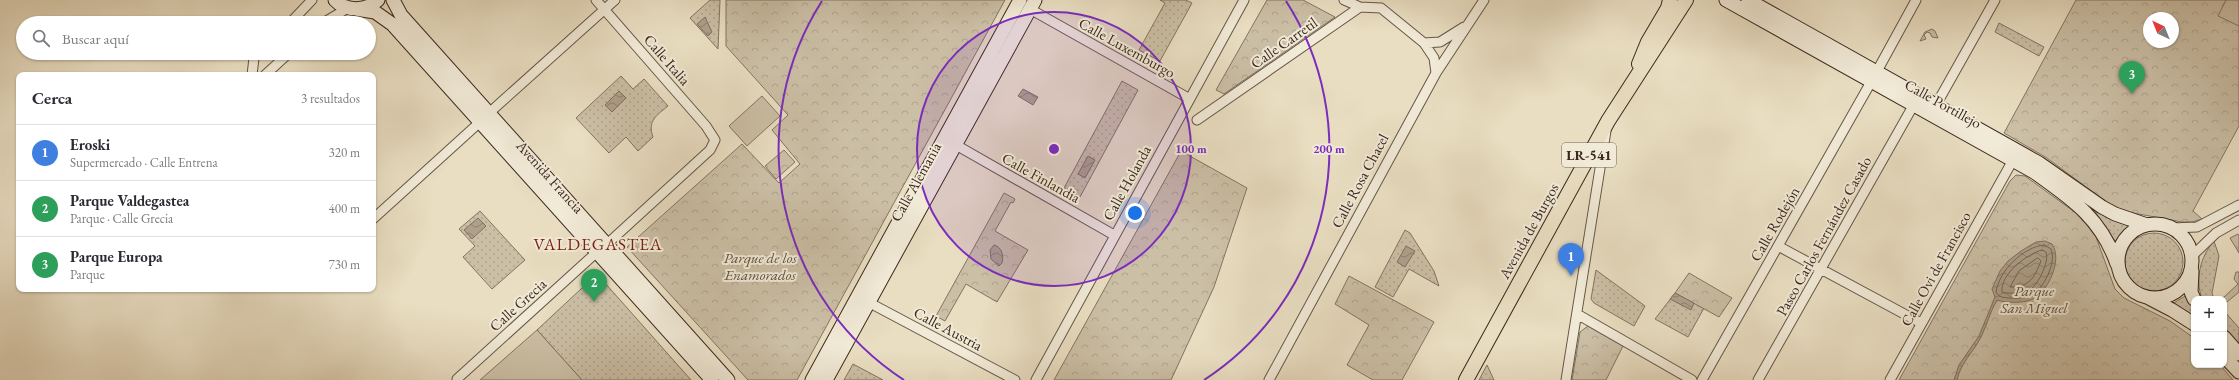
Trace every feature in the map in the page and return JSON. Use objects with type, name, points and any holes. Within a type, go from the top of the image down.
[{"type":"main road","points":[[335,0],[352,8],[366,8],[378,0]]},
{"type":"main road","name":"Avenida Francia","points":[[393,0],[401,15],[485,118]]},
{"type":"main road","name":"Calle Alemania","points":[[812,380],[1020,0]]},
{"type":"main road","name":"Avenida de Burgos","points":[[1633,79],[1648,42],[1668,8],[1670,0]]},
{"type":"main road","name":"Avenida de Burgos","points":[[1466,380],[1608,121],[1633,79],[1652,55],[1686,0]]},
{"type":"main road","name":"Calle Portillejo","points":[[1726,0],[1874,78],[1936,105],[2039,163],[2102,207],[2115,214],[2147,225]]},
{"type":"main road","name":"Calle Portillejo","points":[[1748,0],[1874,78],[1914,106],[2034,172],[2066,195],[2098,224],[2112,248],[2117,264]]},
{"type":"main road","name":"Calle Alemania","points":[[826,380],[1033,5]]},
{"type":"main road","name":"Avenida Francia","points":[[352,8],[374,12],[392,24],[485,118],[602,248],[728,380]]},
{"type":"main road","points":[[2191,322],[2172,310],[2135,293],[2127,287],[2123,281],[2117,264],[2118,254],[2124,240],[2134,230],[2147,225],[2165,225],[2172,228],[2186,241],[2192,256],[2191,292],[2193,296]]},
{"type":"main road","name":"Avenida Francia","points":[[602,248],[712,380]]},
{"type":"main road","points":[[2146,297],[2160,298],[2176,292],[2186,282],[2192,270]]},
{"type":"main road","points":[[2227,340],[2239,354]]},
{"type":"main road","points":[[2227,359],[2239,372]]},
{"type":"street","points":[[297,16],[312,0]]},
{"type":"street","name":"Calle Italia","points":[[596,0],[706,126],[715,140]]},
{"type":"street","points":[[376,215],[615,0]]},
{"type":"street","name":"Calle Holanda","points":[[1036,380],[1114,235],[1244,0]]},
{"type":"street","points":[[1344,0],[1360,7],[1380,4],[1424,43],[1434,58],[1436,73]]},
{"type":"street","name":"Calle Rosa Chacel","points":[[1269,380],[1436,73],[1484,0]]},
{"type":"street","name":"Calle Rodejón","points":[[1702,380],[1874,78],[1916,0]]},
{"type":"street","points":[[1936,105],[1995,0]]},
{"type":"street","name":"Calle Luxemburgo","points":[[1033,5],[1190,99]]},
{"type":"street","name":"Calle Carretil","points":[[1197,120],[1360,7]]},
{"type":"street","points":[[337,16],[352,8]]},
{"type":"street","points":[[1424,43],[1440,42],[1451,37],[1461,30],[1474,16]]},
{"type":"street","points":[[252,72],[254,60]]},
{"type":"street","points":[[268,72],[281,60]]},
{"type":"street","name":"Paseo Carlos Fernández Casado","points":[[1758,380],[1914,106]]},
{"type":"street","points":[[1566,380],[1608,121]]},
{"type":"street","name":"Calle Grecia","points":[[457,379],[710,150],[715,140]]},
{"type":"street","name":"Calle Finlandia","points":[[956,145],[1114,235]]},
{"type":"street","name":"Calle Ovi de Francisco","points":[[1890,380],[2013,160]]},
{"type":"street","points":[[2172,228],[2197,228],[2239,205]]},
{"type":"street","points":[[2192,256],[2216,233],[2239,220]]},
{"type":"street","points":[[1778,246],[1921,323]]},
{"type":"street","name":"Calle Austria","points":[[868,302],[1015,380]]},
{"type":"street","points":[[1577,314],[1692,380]]},
{"type":"green space","points":[[710,0],[720,0],[718,49],[690,18]]},
{"type":"green space","name":"Parque de los Enamorados","points":[[726,0],[1005,0],[797,380],[748,380],[627,247],[742,144],[779,183],[800,164],[772,130],[788,115],[726,46]]},
{"type":"green space","points":[[1160,0],[1186,0],[1192,3],[1160,61],[1139,50],[1165,3]]},
{"type":"green space","points":[[1267,0],[1303,0],[1335,17],[1224,94],[1216,90]]},
{"type":"green space","points":[[2076,0],[2239,0],[2239,126],[2193,211],[2202,219],[2192,222],[2182,222],[2117,210],[2047,158],[2004,133]]},
{"type":"green space","points":[[2226,0],[2239,0],[2239,26],[2218,16]]},
{"type":"green space","points":[[1999,23],[2044,47],[2039,56],[1995,32]]},
{"type":"green space","points":[[1932,29],[1935,31],[1938,38],[1932,37],[1930,33],[1927,32],[1924,35],[1926,39],[1920,41],[1925,32]]},
{"type":"green space","points":[[621,76],[633,89],[644,79],[668,106],[654,119],[652,123],[651,131],[653,137],[638,151],[626,137],[609,153],[576,118]]},
{"type":"green space","points":[[1122,81],[1138,90],[1080,197],[1064,188]]},
{"type":"green space","points":[[762,96],[780,116],[747,146],[729,126]]},
{"type":"green space","points":[[784,150],[795,162],[776,179],[765,166]]},
{"type":"green space","points":[[1181,151],[1247,188],[1214,287],[1171,380],[1054,380]]},
{"type":"green space","name":"Parque San Miguel","points":[[2016,175],[2025,176],[2076,213],[2096,237],[2115,289],[2124,298],[2170,321],[2191,336],[2191,368],[2223,368],[2233,380],[1899,380],[2010,181]]},
{"type":"green space","points":[[1004,193],[1015,199],[1013,203],[1011,202],[995,231],[1028,250],[997,302],[966,284],[945,321],[936,316]]},
{"type":"green space","points":[[2094,210],[2129,226],[2115,241]]},
{"type":"green space","points":[[480,211],[525,260],[492,289],[463,257],[475,246],[459,229]]},
{"type":"green space","points":[[1405,230],[1410,233],[1434,271],[1439,286],[1409,269],[1393,297],[1375,287]]},
{"type":"green space","points":[[2154,233],[2165,235],[2178,246],[2181,251],[2183,262],[2181,273],[2170,286],[2165,289],[2154,291],[2143,289],[2130,278],[2127,273],[2125,262],[2127,251],[2138,238],[2143,235]]},
{"type":"green space","points":[[2238,234],[2239,236],[2239,253],[2230,238]]},
{"type":"green space","points":[[2214,241],[2219,256],[2212,293],[2213,296],[2201,296],[2199,284],[2200,268],[2209,247]]},
{"type":"green space","points":[[1596,270],[1645,306],[1634,326],[1594,303],[1591,299]]},
{"type":"green space","points":[[2236,272],[2239,272],[2239,292],[2227,302],[2227,296],[2225,296],[2238,284],[2234,279]]},
{"type":"green space","points":[[1689,273],[1732,298],[1719,317],[1675,293]]},
{"type":"green space","points":[[597,274],[691,380],[582,380],[537,330]]},
{"type":"green space","points":[[1349,276],[1434,322],[1402,380],[1373,380],[1347,365],[1369,325],[1335,304]]},
{"type":"green space","points":[[1675,293],[1704,308],[1688,337],[1655,319]]},
{"type":"green space","points":[[2187,295],[2191,302],[2191,318],[2172,304]]},
{"type":"green space","points":[[2227,314],[2239,328],[2239,347],[2227,333]]},
{"type":"green space","points":[[1588,326],[1623,346],[1606,380],[1572,380],[1580,332]]},
{"type":"green space","points":[[537,330],[582,380],[480,380]]},
{"type":"green space","points":[[853,364],[883,380],[844,380]]},
{"type":"green space","points":[[1487,365],[1494,380],[1479,380]]},
{"type":"water","points":[[705,17],[712,32],[708,36],[697,24]]},
{"type":"water","points":[[1023,89],[1038,97],[1033,105],[1018,96]]},
{"type":"water","points":[[619,91],[626,98],[612,112],[605,105]]},
{"type":"water","points":[[1088,156],[1095,160],[1085,178],[1078,174]]},
{"type":"water","points":[[478,218],[486,226],[472,239],[464,230]]},
{"type":"water","points":[[2045,241],[2052,244],[2056,259],[2052,275],[2043,291],[2031,300],[2023,302],[2005,302],[1997,300],[1978,343],[1961,368],[1957,380],[1954,380],[1959,365],[1979,336],[1995,297],[1992,289],[2000,271],[2008,261],[2021,251],[2036,242]]},
{"type":"water","points":[[994,245],[1001,250],[1003,258],[1002,263],[999,266],[991,259],[990,250]]},
{"type":"water","points":[[1406,246],[1415,251],[1405,267],[1397,262]]},
{"type":"water","points":[[1675,293],[1694,303],[1691,310],[1670,299]]},
{"type":"place","name":"Parque Europa","points":[[2132,94]]},
{"type":"place","name":"Eroski","points":[[1571,276]]},
{"type":"place","name":"Parque Valdegastea","points":[[594,302]]},
{"type":"district","name":"VALDEGASTEA","points":[[598,244]]}]
